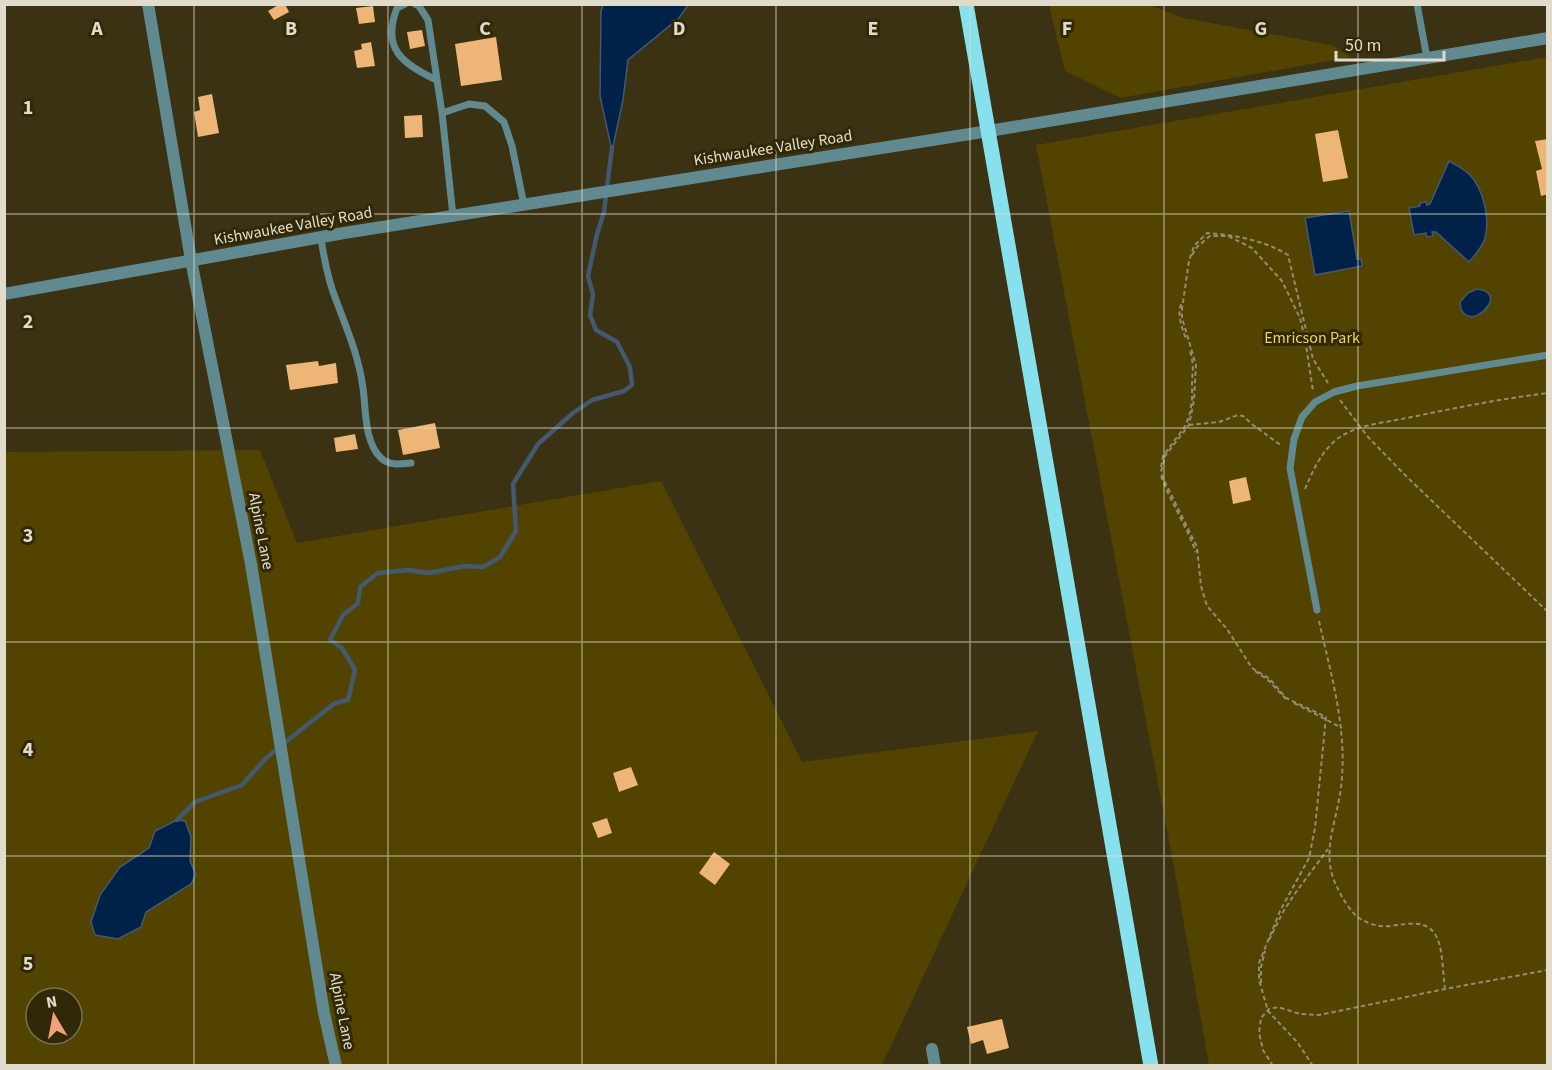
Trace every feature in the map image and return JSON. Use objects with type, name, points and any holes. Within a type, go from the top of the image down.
[{"type":"main road","points":[[966,4],[1151,1065]]},
{"type":"street","name":"Alpine Lane","points":[[148,4],[191,260],[251,564],[324,1013],[336,1065]]},
{"type":"street","name":"Kishwaukee Valley Road","points":[[4,294],[453,216],[989,131],[1548,38]]},
{"type":"street","points":[[932,1049],[935,1065]]},
{"type":"lane","points":[[405,4],[397,8],[391,22],[392,37],[398,54],[412,68],[436,80]]},
{"type":"lane","points":[[415,4],[419,6],[428,20],[442,113],[453,216]]},
{"type":"lane","points":[[1417,4],[1427,58]]},
{"type":"lane","points":[[442,113],[469,104],[485,106],[504,122],[512,146],[524,205]]},
{"type":"lane","points":[[321,238],[329,279],[360,368],[365,415],[374,449],[382,459],[395,465],[411,463]]},
{"type":"lane","points":[[1317,610],[1290,468],[1294,439],[1302,417],[1315,402],[1334,392],[1358,386],[1548,355]]},
{"type":"path","points":[[1342,728],[1284,698],[1269,680],[1251,669],[1226,630],[1206,606],[1200,586],[1196,548],[1167,491],[1160,471],[1163,456],[1188,425],[1192,400],[1193,365],[1179,319],[1179,310],[1183,298],[1185,276],[1194,246],[1207,232],[1229,234],[1276,247],[1288,255],[1313,360],[1334,392],[1368,437],[1548,612]]},
{"type":"path","points":[[1189,261],[1197,247],[1210,236],[1228,236],[1252,248],[1282,281],[1300,318],[1315,402]]},
{"type":"path","points":[[1298,507],[1317,461],[1344,434],[1432,412],[1548,393]]},
{"type":"path","points":[[1188,425],[1219,422],[1238,415],[1243,416],[1292,453]]},
{"type":"path","points":[[1317,610],[1342,728],[1344,750],[1341,787],[1329,848],[1329,866],[1337,889],[1356,917],[1382,926],[1409,923],[1423,925],[1433,932],[1439,943],[1445,988]]},
{"type":"path","points":[[1313,1065],[1298,1043],[1268,1010],[1259,980],[1258,963],[1280,911],[1309,858],[1315,828],[1326,719]]},
{"type":"path","points":[[1268,1010],[1261,985],[1261,967],[1265,948],[1283,912],[1329,848]]},
{"type":"path","points":[[1273,1065],[1263,1050],[1259,1033],[1261,1018],[1268,1010],[1278,1008],[1319,1016],[1445,988],[1548,970]]},
{"type":"green space","points":[[1049,5],[1149,5],[1184,18],[1331,45],[1351,57],[1120,98],[1065,71]]},
{"type":"green space","name":"Emricson Park","points":[[1547,57],[1547,1065],[1209,1065],[1173,862],[1036,145]]},
{"type":"green space","points":[[260,450],[297,543],[661,481],[802,762],[1038,731],[882,1065],[5,1065],[4,452]]},
{"type":"water","points":[[603,5],[688,5],[679,18],[628,60],[623,100],[612,151],[600,96],[601,11]]},
{"type":"water","points":[[1449,161],[1465,170],[1474,180],[1482,196],[1486,213],[1485,238],[1469,262],[1436,232],[1432,232],[1433,236],[1427,237],[1426,233],[1414,235],[1409,208],[1420,206],[1420,203],[1430,204]]},
{"type":"water","points":[[1349,211],[1357,259],[1361,259],[1362,266],[1315,275],[1305,218]]},
{"type":"water","points":[[1477,289],[1490,295],[1488,306],[1479,314],[1468,316],[1461,310],[1460,302],[1468,293]]},
{"type":"water","points":[[177,820],[185,821],[191,837],[190,861],[196,874],[191,884],[146,912],[141,927],[118,939],[95,935],[91,922],[100,895],[120,867],[149,848],[155,831]]},
{"type":"building","points":[[280,4],[285,4],[289,12],[274,20],[268,11]]},
{"type":"building","points":[[373,6],[375,22],[359,24],[356,8]]},
{"type":"building","points":[[422,30],[425,46],[410,49],[407,32]]},
{"type":"building","points":[[496,37],[502,80],[461,86],[455,44]]},
{"type":"building","points":[[371,42],[375,66],[357,68],[354,51],[362,49],[361,44]]},
{"type":"building","points":[[212,94],[219,133],[198,137],[194,112],[200,110],[198,97]]},
{"type":"building","points":[[422,115],[423,137],[405,138],[404,116]]},
{"type":"building","points":[[1338,130],[1348,178],[1323,182],[1315,134]]},
{"type":"building","points":[[1548,139],[1548,194],[1541,196],[1536,171],[1542,169],[1535,141]]},
{"type":"building","points":[[318,361],[319,366],[336,363],[338,383],[290,390],[286,365]]},
{"type":"building","points":[[435,423],[440,448],[403,455],[398,430]]},
{"type":"building","points":[[355,434],[358,449],[336,452],[334,438]]},
{"type":"building","points":[[1246,477],[1251,500],[1233,504],[1229,481]]},
{"type":"building","points":[[631,767],[638,785],[619,792],[613,773]]},
{"type":"building","points":[[607,818],[612,833],[598,838],[592,823]]},
{"type":"building","points":[[714,852],[730,864],[715,885],[699,873]]},
{"type":"building","points":[[1002,1019],[1009,1048],[987,1054],[983,1040],[971,1044],[967,1027]]},
{"type":"waterway","points":[[177,820],[195,802],[242,785],[266,758],[298,732],[335,703],[348,700],[355,670],[342,648],[330,640],[343,615],[358,603],[360,587],[378,573],[408,570],[429,573],[465,566],[483,567],[500,557],[516,531],[513,484],[538,444],[573,413],[592,400],[624,391],[632,385],[630,367],[617,342],[596,330],[590,315],[593,294],[588,276],[604,212],[612,147]]}]
